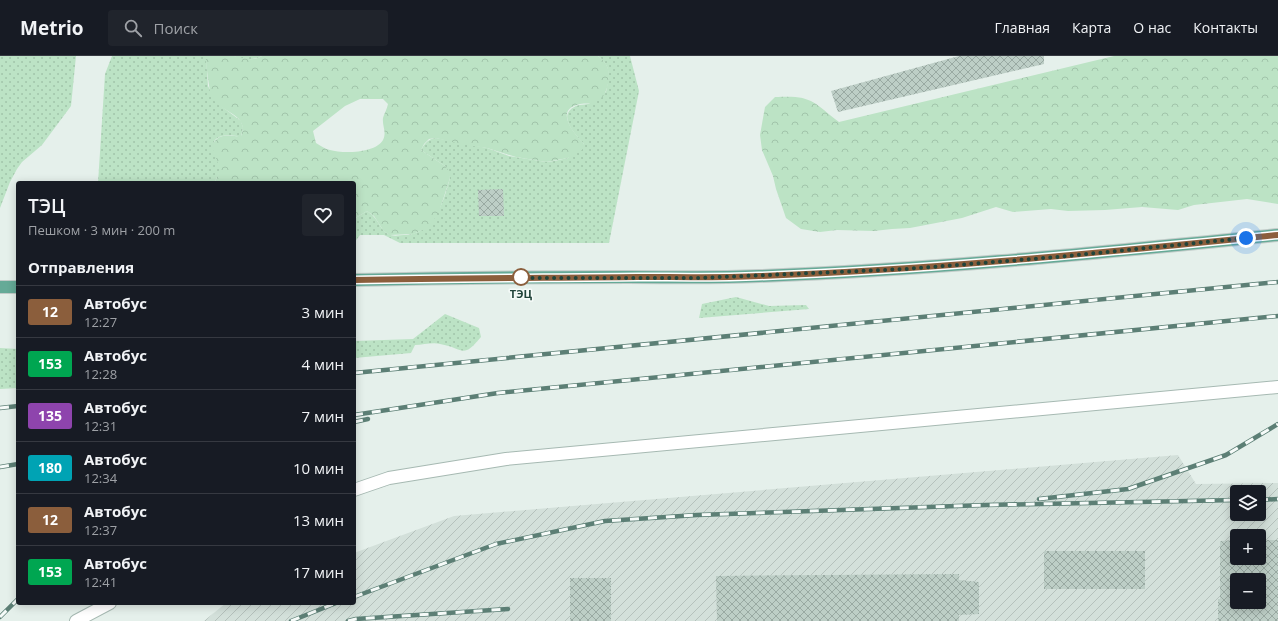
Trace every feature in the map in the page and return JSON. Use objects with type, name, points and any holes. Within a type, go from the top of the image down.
[{"type":"main road","points":[[356,280],[658,277],[699,278],[766,276],[914,268],[1057,257],[1278,235]]},
{"type":"main road","points":[[0,287],[16,287]]},
{"type":"street","points":[[356,489],[390,478],[506,459],[1278,387]]},
{"type":"street","points":[[76,621],[106,605]]},
{"type":"shaded area","points":[[1178,455],[1196,484],[1278,483],[1278,621],[204,621],[224,605],[356,605],[356,552],[454,516]]},
{"type":"green space","points":[[0,56],[76,56],[71,106],[42,145],[22,162],[17,169],[10,182],[0,208]]},
{"type":"green space","points":[[112,56],[206,56],[208,86],[217,103],[241,121],[243,128],[241,136],[222,136],[217,138],[214,142],[213,146],[220,169],[215,181],[98,181],[105,74]]},
{"type":"green space","points":[[206,56],[234,56],[255,59],[262,56],[598,56],[606,64],[609,76],[607,88],[602,98],[593,103],[580,104],[572,107],[568,111],[568,122],[575,134],[584,144],[582,150],[568,158],[546,162],[516,157],[487,148],[460,144],[436,138],[429,139],[421,150],[445,166],[449,171],[450,178],[439,212],[431,224],[425,229],[413,234],[389,235],[383,230],[374,216],[367,211],[356,218],[356,181],[215,181],[219,168],[212,145],[218,138],[221,137],[241,136],[243,128],[238,118],[215,102],[211,96]],"holes":[[[360,99],[383,99],[388,104],[383,118],[384,137],[383,140],[374,148],[343,152],[328,150],[316,143],[313,131],[345,106]]]},
{"type":"green space","points":[[234,56],[262,56],[255,59],[248,59]]},
{"type":"green space","points":[[598,56],[630,56],[639,91],[609,243],[400,243],[384,235],[360,235],[356,240],[356,218],[367,211],[388,234],[397,236],[416,233],[425,228],[437,214],[450,178],[445,166],[421,150],[425,143],[431,139],[436,138],[487,148],[509,156],[546,162],[568,158],[584,144],[569,125],[567,119],[568,114],[570,110],[576,106],[588,104],[606,92],[608,72],[606,64]]},
{"type":"green space","points":[[1114,56],[1278,56],[1278,204],[1247,199],[1194,205],[1178,210],[1142,207],[1105,210],[1068,211],[1051,209],[1013,212],[996,207],[962,218],[910,228],[874,231],[837,230],[820,232],[801,229],[786,218],[773,176],[762,150],[760,135],[765,107],[775,97],[804,98],[817,104],[839,122]]},
{"type":"green space","points":[[736,297],[769,306],[806,305],[809,309],[699,318],[702,304]]},
{"type":"green space","points":[[445,314],[479,328],[481,337],[470,348],[462,351],[437,343],[431,343],[415,345],[411,353],[356,358],[356,341],[413,339]]},
{"type":"green space","points":[[0,348],[16,349],[16,388],[0,389]]},
{"type":"building","points":[[959,56],[1044,56],[1044,64],[838,112],[831,91]]},
{"type":"building","points":[[503,189],[504,216],[479,216],[478,190]]},
{"type":"building","points":[[1230,540],[1230,565],[1266,565],[1266,540],[1278,540],[1278,621],[1218,621],[1218,599],[1220,599],[1220,541]]},
{"type":"building","points":[[1044,551],[1145,551],[1145,589],[1044,589]]},
{"type":"building","points":[[959,574],[959,580],[979,582],[979,614],[959,615],[959,621],[717,621],[716,576]]},
{"type":"building","points":[[570,578],[611,578],[611,621],[570,621]]},
{"type":"railway","points":[[356,373],[1278,282]]},
{"type":"railway","points":[[356,415],[498,393],[1278,316]]},
{"type":"railway","points":[[0,408],[16,406]]},
{"type":"railway","points":[[356,422],[368,419]]},
{"type":"railway","points":[[1039,499],[1128,489],[1226,455],[1278,424]]},
{"type":"railway","points":[[0,467],[16,464]]},
{"type":"railway","points":[[1266,500],[1278,499]]},
{"type":"railway","points":[[356,596],[496,544],[605,521],[697,515],[986,505],[1230,500]]},
{"type":"railway","points":[[0,617],[16,601]]},
{"type":"railway","points":[[291,621],[331,605]]},
{"type":"railway","points":[[348,621],[356,619],[508,609]]},
{"type":"bus line","name":"12","points":[[356,280],[438,278],[699,278],[788,275],[906,269],[1057,257],[1278,235]]},
{"type":"place","name":"ТЭЦ","points":[[521,277]]},
{"type":"route","points":[[521,277],[516,278],[699,278],[906,269],[1057,257],[1246,238]]}]
